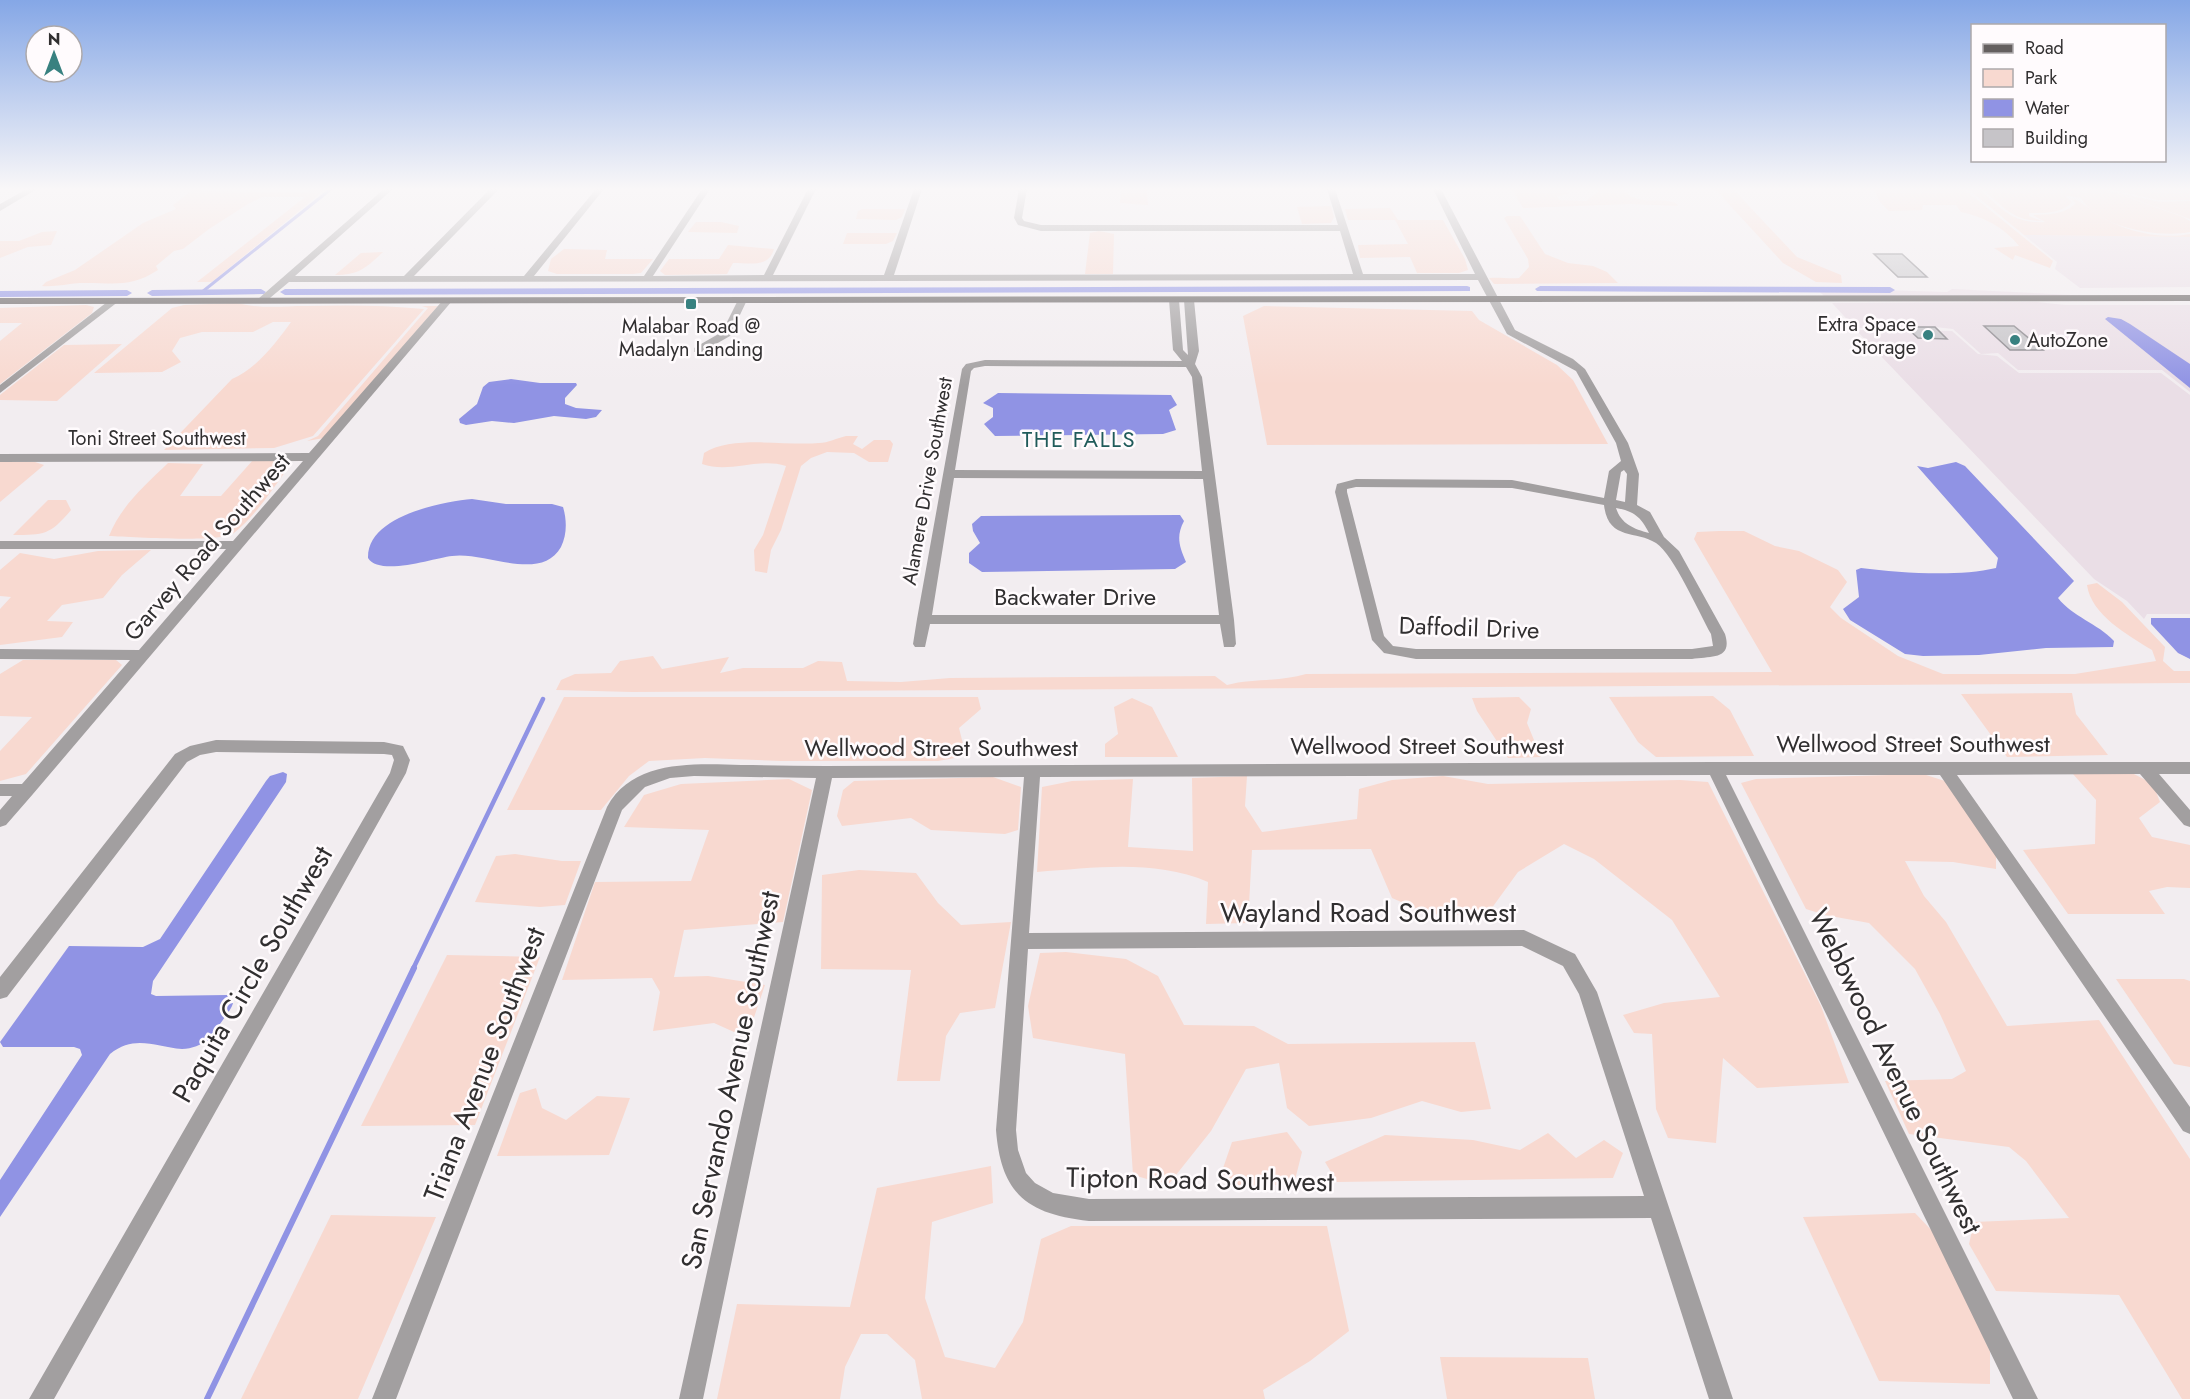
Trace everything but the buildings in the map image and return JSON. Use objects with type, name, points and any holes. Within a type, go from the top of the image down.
[{"type":"main road","points":[[0,301],[2190,298]]},
{"type":"street","points":[[261,301],[314,254]]},
{"type":"street","points":[[406,279],[430,254]]},
{"type":"street","points":[[527,278],[546,254]]},
{"type":"street","points":[[648,278],[663,254]]},
{"type":"street","points":[[767,278],[779,254]]},
{"type":"street","points":[[888,278],[896,254]]},
{"type":"street","points":[[1352,254],[1359,277]]},
{"type":"street","points":[[1469,254],[1511,332],[1569,361],[1580,369],[1622,443],[1625,464],[1633,474],[1631,507]]},
{"type":"street","points":[[285,279],[1480,277]]},
{"type":"street","points":[[698,350],[726,334],[742,300]]},
{"type":"street","points":[[1174,300],[1178,350],[1197,377],[1229,644]]},
{"type":"street","points":[[1189,300],[1194,351],[1190,364]]},
{"type":"street","points":[[0,390],[114,301]]},
{"type":"street","name":"Garvey Road Southwest","points":[[0,821],[447,301]]},
{"type":"street","name":"Alamere Drive Southwest","points":[[920,644],[966,371],[970,366],[986,363],[1190,364]]},
{"type":"street","name":"Toni Street Southwest","points":[[0,458],[314,457]]},
{"type":"street","points":[[1625,464],[1615,471],[1610,510],[1622,526],[1631,532],[1659,539]]},
{"type":"street","points":[[948,474],[1209,475]]},
{"type":"street","name":"Daffodil Drive","points":[[1356,483],[1499,483],[1631,507],[1652,521],[1659,539],[1672,551],[1718,634],[1721,644],[1719,650],[1692,654],[1398,652],[1389,650],[1377,637],[1341,487],[1356,483]]},
{"type":"street","points":[[0,545],[239,544]]},
{"type":"street","name":"Backwater Drive","points":[[924,619],[1227,620]]},
{"type":"street","points":[[0,654],[144,655]]},
{"type":"street","name":"Paquita Circle Southwest","points":[[0,992],[181,758],[196,750],[216,746],[397,750],[402,760],[392,783],[41,1399]]},
{"type":"street","name":"Webbwood Avenue Southwest","points":[[1714,768],[2026,1399]]},
{"type":"street","points":[[1944,768],[2190,1124]]},
{"type":"street","name":"Wellwood Street Southwest","points":[[665,773],[694,770],[1032,772],[2190,768]]},
{"type":"street","points":[[2145,769],[2190,821]]},
{"type":"street","name":"San Servando Avenue Southwest","points":[[691,1399],[825,772]]},
{"type":"street","name":"Tipton Road Southwest","points":[[1032,772],[1006,1144],[1013,1172],[1027,1192],[1046,1203],[1089,1210],[1659,1207]]},
{"type":"street","name":"Triana Avenue Southwest","points":[[384,1399],[615,807],[634,786],[665,773]]},
{"type":"street","points":[[0,790],[27,790]]},
{"type":"street","name":"Wayland Road Southwest","points":[[1021,941],[1524,938],[1569,960],[1588,992],[1721,1399]]},
{"type":"shaded area","points":[[2048,254],[2190,254],[2190,287],[2080,288],[2055,269],[2057,262]]},
{"type":"shaded area","points":[[1816,288],[1947,292],[1952,289],[2092,296],[1824,296]]},
{"type":"shaded area","points":[[2037,302],[2065,305],[2190,305],[2190,392],[2162,370],[2018,370],[1998,353],[1981,354],[1953,329],[1935,327],[1855,328],[1832,303]]},
{"type":"shaded area","points":[[1856,330],[1952,331],[1978,354],[1997,356],[2019,373],[2161,373],[2190,395],[2190,614],[2147,614],[2144,619],[2127,601],[2094,579]]},
{"type":"green space","points":[[98,254],[170,254],[156,266],[158,270],[138,280],[120,283],[42,286],[46,282],[75,270]]},
{"type":"green space","points":[[232,254],[246,254],[212,282],[197,282]]},
{"type":"green space","points":[[359,254],[380,254],[362,270],[335,275]]},
{"type":"green space","points":[[557,254],[606,254],[605,259],[653,259],[641,273],[557,274],[548,271],[551,259]]},
{"type":"green space","points":[[722,254],[771,254],[763,262],[733,263],[727,274],[665,275],[660,271],[669,259],[719,259]]},
{"type":"green space","points":[[1087,254],[1113,254],[1113,274],[1085,274]]},
{"type":"green space","points":[[1359,254],[1462,254],[1468,270],[1459,273],[1417,273],[1410,257],[1360,258]]},
{"type":"green space","points":[[1525,254],[1546,254],[1568,263],[1593,266],[1607,272],[1618,283],[1494,284],[1489,278],[1519,278],[1529,267]]},
{"type":"green space","points":[[1775,254],[1794,254],[1841,275],[1842,283],[1816,282],[1783,263]]},
{"type":"green space","points":[[2004,254],[2045,254],[2053,261],[2050,268],[2015,255],[2013,260]]},
{"type":"green space","points":[[237,303],[263,307],[365,306],[424,309],[313,436],[274,448],[164,450],[232,379],[241,375],[265,355],[291,322],[273,322],[253,332],[202,332],[180,338],[172,351],[181,362],[162,372],[94,373],[172,308],[184,305]]},
{"type":"green space","points":[[86,305],[94,307],[92,313],[0,384],[0,341],[22,323],[0,323],[0,308]]},
{"type":"green space","points":[[422,306],[438,306],[324,438],[307,441],[318,436],[428,308]]},
{"type":"green space","points":[[1264,306],[1472,311],[1479,320],[1557,365],[1573,380],[1608,444],[1267,445],[1243,316]]},
{"type":"green space","points":[[122,344],[57,401],[0,400],[0,395],[64,345]]},
{"type":"green space","points":[[846,436],[858,436],[853,444],[862,449],[874,440],[890,440],[893,444],[888,462],[869,462],[854,453],[827,452],[811,458],[801,466],[781,530],[771,550],[767,573],[755,571],[754,550],[763,535],[786,466],[765,463],[712,467],[702,464],[704,453],[729,444],[822,443]]},
{"type":"green space","points":[[253,460],[282,463],[285,472],[255,512],[234,533],[194,539],[109,536],[127,506],[168,463],[203,464],[180,496],[221,496]]},
{"type":"green space","points":[[0,462],[35,462],[44,465],[0,502]]},
{"type":"green space","points":[[48,500],[66,500],[71,510],[46,532],[13,535]]},
{"type":"green space","points":[[1744,531],[1775,546],[1799,551],[1838,570],[1847,582],[1830,607],[1841,618],[1898,656],[1943,674],[2075,674],[2156,661],[2152,650],[2112,623],[2095,606],[2087,585],[2097,583],[2122,602],[2165,647],[2163,661],[2174,671],[2190,671],[2190,683],[632,692],[556,690],[561,680],[575,674],[611,673],[620,661],[653,656],[662,669],[729,657],[720,673],[743,668],[803,668],[818,661],[842,662],[847,681],[901,682],[950,678],[1215,676],[1227,685],[1306,674],[1772,672],[1694,539],[1697,532]]},
{"type":"green space","points":[[151,550],[122,575],[103,598],[62,605],[47,621],[73,622],[62,637],[0,645],[0,609],[11,597],[0,596],[0,570],[20,553],[54,559],[98,551]]},
{"type":"green space","points":[[23,660],[116,660],[122,665],[26,774],[0,781],[0,751],[32,717],[0,716],[0,674]]},
{"type":"green space","points":[[2072,693],[2076,714],[2108,755],[2007,757],[1961,694]]},
{"type":"green space","points":[[1713,696],[1730,710],[1754,756],[1656,757],[1638,742],[1609,697]]},
{"type":"green space","points":[[564,697],[978,697],[981,709],[959,728],[966,756],[938,761],[781,761],[705,758],[649,761],[629,776],[601,810],[507,810]]},
{"type":"green space","points":[[1519,697],[1531,709],[1527,723],[1541,757],[1508,758],[1477,711],[1472,698]]},
{"type":"green space","points":[[1132,698],[1152,707],[1178,757],[1105,757],[1105,744],[1118,734],[1114,707]]},
{"type":"green space","points":[[1923,774],[1948,782],[1996,850],[1996,869],[1953,862],[1905,861],[1924,896],[1946,922],[2007,1026],[2099,1020],[2190,1159],[2190,1399],[2182,1399],[2119,1295],[1996,1291],[1969,1244],[1974,1222],[2069,1218],[2026,1161],[2009,1147],[1909,1134],[1885,1081],[1952,1079],[1966,1071],[1940,1014],[1915,969],[1869,923],[1806,909],[1741,783],[1756,779]]},
{"type":"green space","points":[[2073,774],[2134,774],[2153,784],[2160,802],[2139,818],[2152,837],[2190,845],[2190,888],[2167,887],[2149,891],[2165,914],[2068,914],[2023,850],[2095,844],[2096,800]]},
{"type":"green space","points":[[1247,776],[1245,806],[1262,832],[1357,819],[1359,789],[1392,780],[1443,776],[1488,784],[1680,780],[1708,782],[1821,1006],[1849,1083],[1757,1088],[1723,1058],[1716,1143],[1668,1138],[1656,1109],[1652,1034],[1634,1033],[1623,1015],[1664,1003],[1720,997],[1672,920],[1594,859],[1564,844],[1518,872],[1486,916],[1429,914],[1392,898],[1371,849],[1252,850],[1248,923],[1206,924],[1208,882],[1187,875],[1166,870],[1124,867],[1037,872],[1042,787],[1072,781],[1133,779],[1128,847],[1193,851],[1192,778]]},
{"type":"green space","points":[[993,777],[1021,787],[1018,830],[1005,834],[931,830],[911,818],[842,826],[837,816],[843,790],[854,781]]},
{"type":"green space","points":[[789,779],[812,790],[783,922],[684,930],[674,977],[708,976],[765,985],[749,1032],[734,1032],[714,1023],[653,1031],[660,992],[652,978],[562,980],[595,882],[691,881],[709,830],[624,827],[644,795],[681,784]]},
{"type":"green space","points":[[515,854],[562,861],[581,861],[565,905],[540,907],[475,902],[496,856]]},
{"type":"green space","points":[[859,870],[916,873],[938,903],[961,925],[1011,922],[995,1008],[960,1013],[946,1036],[940,1081],[897,1081],[911,970],[821,969],[822,875]]},
{"type":"green space","points":[[1066,952],[1126,959],[1158,976],[1184,1025],[1254,1026],[1288,1044],[1475,1042],[1491,1109],[1461,1112],[1422,1101],[1371,1118],[1309,1126],[1287,1108],[1279,1063],[1246,1069],[1211,1131],[1168,1185],[1133,1175],[1125,1054],[1033,1038],[1028,1006],[1040,953]]},
{"type":"green space","points":[[447,955],[540,957],[475,1125],[361,1126]]},
{"type":"green space","points":[[2116,979],[2184,979],[2190,981],[2190,1067],[2174,1064]]},
{"type":"green space","points":[[536,1088],[542,1108],[566,1120],[597,1096],[630,1098],[609,1155],[497,1156],[520,1093]]},
{"type":"green space","points":[[1287,1132],[1302,1152],[1294,1184],[1241,1187],[1221,1174],[1232,1142]]},
{"type":"green space","points":[[1548,1133],[1576,1158],[1604,1140],[1623,1153],[1613,1178],[1337,1182],[1325,1162],[1385,1135],[1473,1140],[1520,1150]]},
{"type":"green space","points":[[991,1166],[993,1203],[932,1222],[925,1298],[945,1357],[995,1368],[1023,1322],[1041,1239],[1071,1226],[1327,1226],[1349,1331],[1310,1361],[1263,1390],[1265,1399],[922,1399],[915,1360],[887,1334],[861,1334],[845,1367],[840,1399],[717,1399],[737,1304],[850,1307],[877,1188]]},
{"type":"green space","points":[[1915,1213],[1935,1234],[1990,1351],[1990,1384],[1879,1381],[1803,1217]]},
{"type":"green space","points":[[331,1215],[436,1217],[358,1399],[241,1399]]},
{"type":"green space","points":[[1440,1357],[1588,1358],[1595,1399],[1447,1399]]},
{"type":"water","points":[[2108,317],[2121,319],[2130,324],[2190,364],[2190,388],[2105,319]]},
{"type":"water","points":[[511,379],[540,383],[576,383],[577,385],[565,398],[565,404],[576,408],[602,410],[596,417],[586,419],[554,416],[514,423],[492,421],[466,425],[460,423],[459,419],[477,404],[483,387],[489,382]]},
{"type":"water","points":[[998,393],[1171,395],[1177,405],[1169,410],[1176,430],[1163,434],[995,436],[984,424],[993,417],[993,408],[983,403]]},
{"type":"water","points":[[1956,462],[1965,466],[2074,581],[2058,598],[2064,605],[2114,641],[2113,647],[2046,648],[1979,655],[1923,656],[1905,654],[1850,620],[1843,609],[1859,597],[1856,570],[1861,568],[1911,573],[1947,573],[1996,568],[1998,558],[1917,466],[1928,468]]},
{"type":"water","points":[[472,499],[506,504],[552,504],[563,507],[566,527],[561,547],[552,558],[540,563],[526,564],[452,556],[408,565],[384,566],[368,558],[371,544],[379,531],[392,522],[425,508]]},
{"type":"water","points":[[1180,515],[1184,521],[1179,541],[1186,562],[1175,569],[982,572],[969,563],[969,553],[980,543],[972,524],[981,516]]},
{"type":"water","points":[[2151,618],[2190,618],[2190,659],[2178,653],[2151,624]]},
{"type":"water","points":[[283,772],[287,774],[286,782],[153,981],[151,994],[156,996],[227,995],[233,1003],[229,1011],[209,1041],[196,1046],[182,1049],[137,1043],[128,1044],[110,1054],[0,1217],[0,1180],[82,1055],[80,1049],[74,1047],[3,1047],[0,1042],[69,946],[143,947],[160,939],[266,781],[270,776]]},
{"type":"waterway","points":[[202,292],[249,254]]},
{"type":"waterway","points":[[285,292],[1467,289]]},
{"type":"waterway","points":[[1540,289],[1890,290]]},
{"type":"waterway","points":[[152,293],[261,292]]},
{"type":"waterway","points":[[0,294],[127,293]]},
{"type":"waterway","points":[[413,969],[543,699]]},
{"type":"waterway","points":[[207,1399],[414,968]]},
{"type":"place","name":"Malabar Road @ Madalyn Landing","points":[[691,304]]},
{"type":"place","name":"Extra Space Storage","points":[[1928,335]]},
{"type":"place","name":"AutoZone","points":[[2015,340]]},
{"type":"district","name":"THE FALLS","points":[[1079,439]]}]
